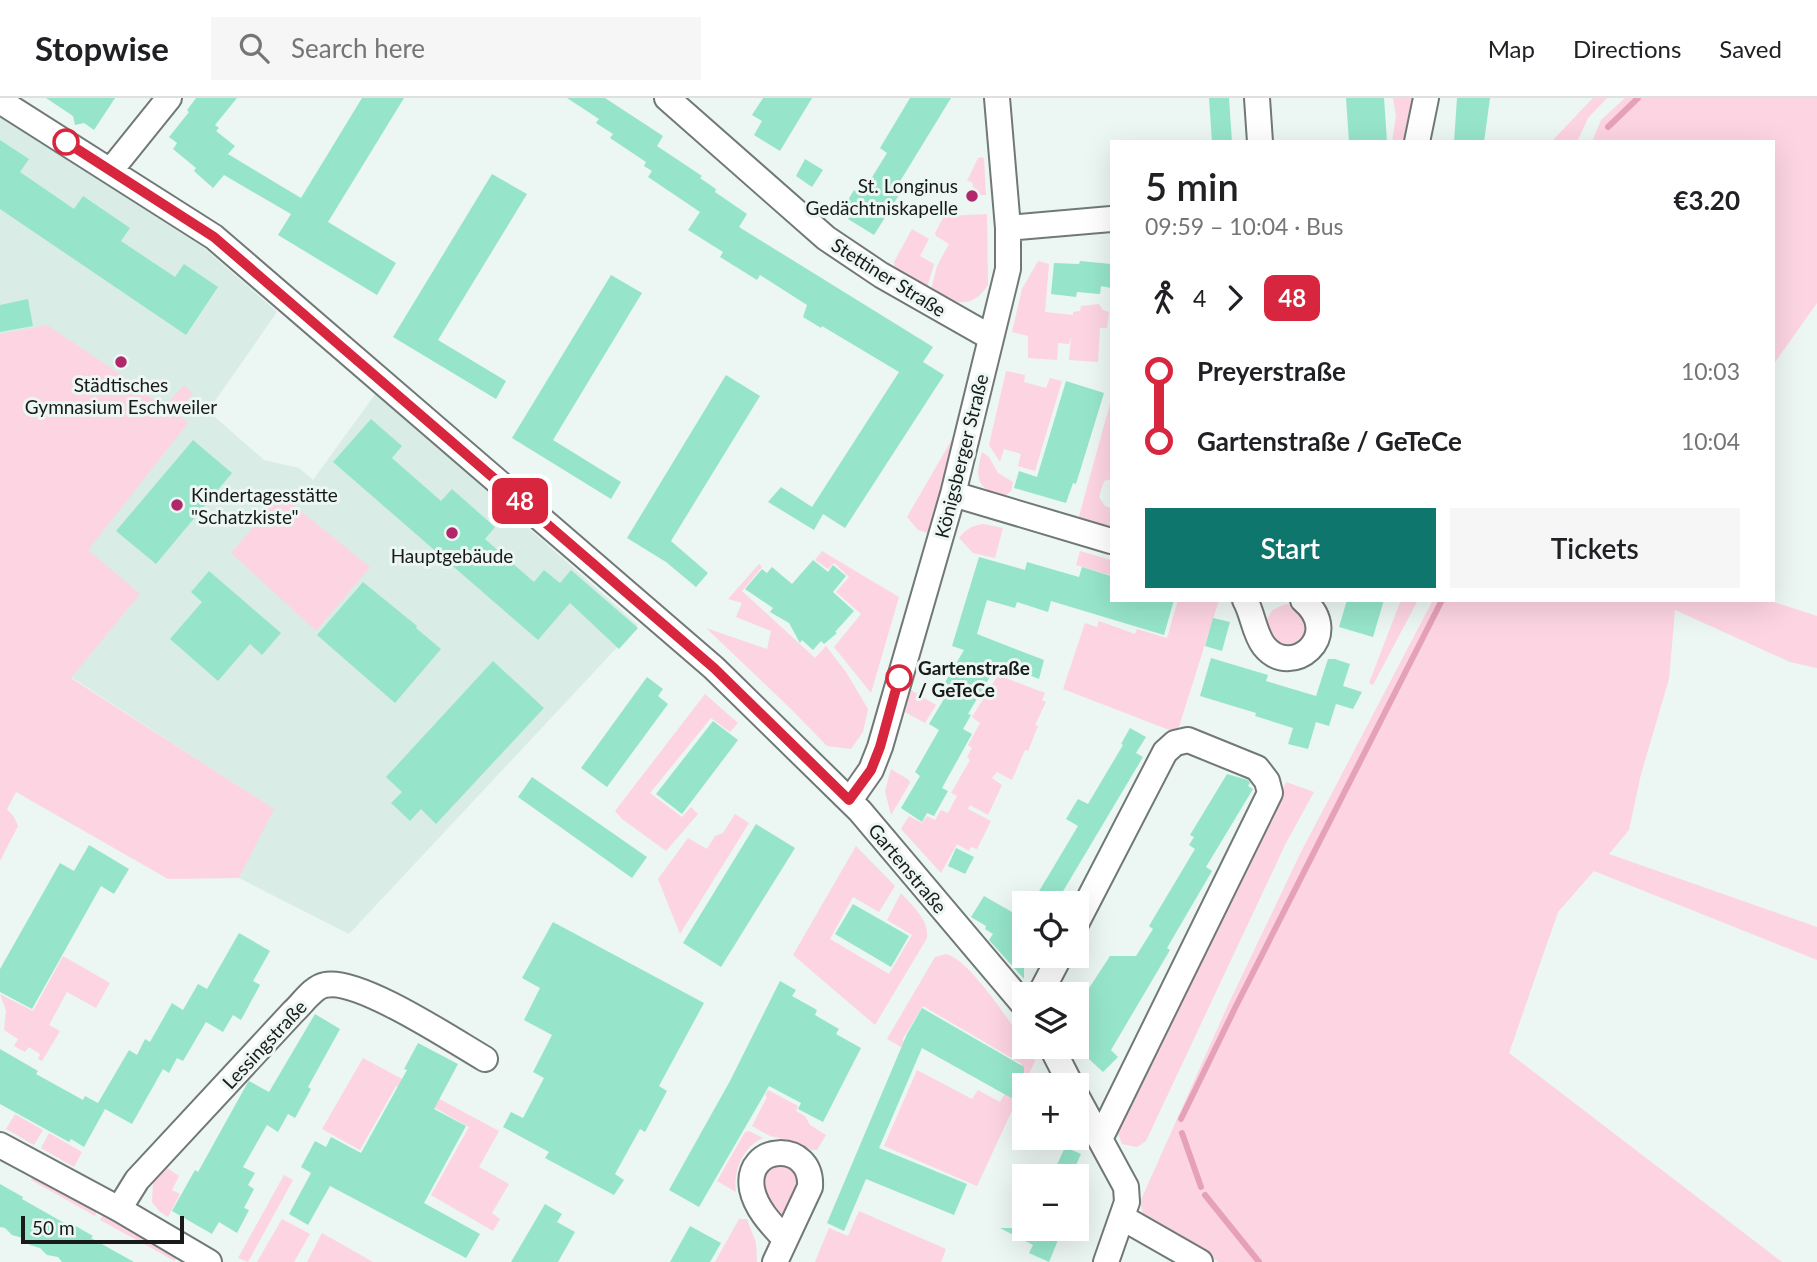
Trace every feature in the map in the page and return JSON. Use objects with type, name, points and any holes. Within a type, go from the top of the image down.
[{"type":"street","points":[[111,170],[169,98]]},
{"type":"street","name":"Stettiner Straße","points":[[667,98],[826,238],[891,281],[990,337]]},
{"type":"street","name":"Königsberger Straße","points":[[849,800],[871,770],[880,747],[953,494],[1008,269],[1008,228],[997,98]]},
{"type":"street","points":[[1258,98],[1260,140]]},
{"type":"street","points":[[1417,140],[1426,98]]},
{"type":"street","name":"Gartenstraße","points":[[0,101],[214,237],[714,668],[849,800],[1012,991]]},
{"type":"street","points":[[1008,228],[1110,219]]},
{"type":"street","points":[[953,494],[1110,541]]},
{"type":"street","points":[[1246,602],[1265,647],[1275,655],[1290,659],[1309,651],[1318,639],[1319,625],[1315,612],[1305,602]]},
{"type":"street","points":[[1089,899],[1165,752],[1175,743],[1188,740],[1257,768],[1267,781],[1270,793],[1100,1139]]},
{"type":"street","name":"Lessingstraße","points":[[119,1209],[146,1170],[300,1005],[325,985],[347,987],[375,997],[485,1059]]},
{"type":"street","points":[[1089,1119],[1126,1187],[1127,1202],[1123,1218],[1106,1262]]},
{"type":"street","points":[[0,1145],[119,1209],[209,1262]]},
{"type":"street","points":[[1123,1218],[1200,1262]]},
{"type":"street","points":[[775,1262],[785,1239]]},
{"type":"shaded area","points":[[1393,98],[1414,98],[1406,140],[1392,140],[1396,116]]},
{"type":"shaded area","points":[[1593,98],[1607,98],[1588,118],[1578,140],[1553,140]]},
{"type":"shaded area","points":[[1625,98],[1817,98],[1817,303],[1775,362],[1775,140],[1593,140],[1601,120]]},
{"type":"shaded area","points":[[0,117],[203,247],[277,312],[208,411],[264,460],[299,468],[313,480],[376,393],[638,625],[349,934],[239,878],[273,809],[79,682],[0,635]]},
{"type":"shaded area","points":[[981,157],[984,158],[986,195],[975,195],[972,182],[967,181]]},
{"type":"shaded area","points":[[987,214],[988,285],[975,299],[962,302],[931,290],[937,266],[949,244],[935,233],[944,216]]},
{"type":"shaded area","points":[[912,229],[929,239],[920,256],[934,264],[927,288],[895,270],[894,262]]},
{"type":"shaded area","points":[[1038,261],[1049,264],[1045,312],[1073,315],[1073,312],[1080,311],[1081,306],[1099,304],[1103,310],[1109,312],[1107,328],[1100,328],[1098,362],[1069,360],[1071,336],[1069,344],[1058,343],[1057,360],[1028,358],[1028,336],[1012,332],[1022,289]]},
{"type":"shaded area","points":[[47,325],[164,407],[184,385],[193,393],[185,403],[189,406],[180,416],[188,423],[88,550],[140,594],[71,678],[274,809],[239,878],[168,879],[16,792],[7,809],[18,826],[0,861],[0,334]]},
{"type":"shaded area","points":[[1006,371],[1025,375],[1024,382],[1046,388],[1050,378],[1062,381],[1035,471],[1018,466],[1021,454],[1004,449],[1000,462],[989,445]]},
{"type":"shaded area","points":[[1110,404],[1110,479],[1104,481],[1099,497],[1105,506],[1110,508],[1110,530],[1078,520]]},
{"type":"shaded area","points":[[955,434],[931,534],[918,530],[907,517]]},
{"type":"shaded area","points":[[982,452],[989,457],[998,473],[1013,482],[1011,491],[1003,497],[987,490],[980,481],[978,475]]},
{"type":"shaded area","points":[[281,495],[370,567],[316,631],[231,553]]},
{"type":"shaded area","points":[[983,524],[1003,528],[995,558],[973,553],[959,538],[969,528]]},
{"type":"shaded area","points":[[822,551],[899,597],[871,693],[834,647],[861,614],[836,592],[849,577],[834,563],[828,569],[815,560]]},
{"type":"shaded area","points":[[1080,551],[1110,560],[1110,575],[1076,565]]},
{"type":"shaded area","points":[[759,564],[762,567],[742,591],[815,658],[826,646],[846,672],[868,709],[863,732],[851,749],[827,746],[706,628],[767,649],[771,631],[736,617],[742,603],[728,599]]},
{"type":"shaded area","points":[[1177,602],[1218,602],[1177,733],[1063,689],[1085,623],[1097,627],[1099,621],[1135,634],[1137,629],[1167,638]]},
{"type":"shaded area","points":[[1400,602],[1417,602],[1373,685],[1369,683]]},
{"type":"shaded area","points":[[1432,602],[1774,602],[1817,616],[1817,668],[1790,662],[1675,610],[1669,679],[1641,774],[1629,830],[1609,854],[1817,927],[1817,960],[1594,871],[1558,912],[1509,1053],[1782,1262],[1219,1262],[1144,1218],[1140,1202],[1228,1005],[1300,854]]},
{"type":"shaded area","points":[[1286,604],[1300,608],[1310,633],[1294,649],[1273,644],[1265,623],[1272,610]]},
{"type":"shaded area","points":[[998,675],[1045,693],[1042,700],[1046,702],[1035,725],[1038,726],[1028,751],[1025,750],[1012,780],[997,772],[992,778],[1002,785],[988,815],[970,805],[968,809],[991,821],[977,849],[971,847],[969,851],[957,844],[941,873],[901,829],[909,816],[922,823],[927,816],[935,820],[941,810],[948,813],[957,796],[951,793],[970,760],[967,757],[972,748],[968,745],[980,723],[972,717]]},
{"type":"shaded area","points":[[911,690],[936,705],[925,723],[905,712]]},
{"type":"shaded area","points":[[705,694],[738,723],[730,732],[711,718],[650,793],[682,817],[691,807],[698,814],[666,851],[615,811]]},
{"type":"shaded area","points":[[891,769],[910,783],[891,815],[885,791]]},
{"type":"shaded area","points":[[1286,782],[1314,792],[1285,845],[1146,1141],[1137,1147],[1122,1144],[1114,1123],[1151,1048],[1159,1051]]},
{"type":"shaded area","points":[[735,814],[749,823],[680,934],[658,879],[688,838],[707,849],[715,836],[723,833]]},
{"type":"shaded area","points":[[856,846],[895,886],[879,912],[853,897],[830,939],[889,974],[912,935],[887,920],[901,893],[919,914],[927,931],[927,938],[875,1025],[793,955]]},
{"type":"shaded area","points":[[946,954],[955,958],[988,992],[1012,1025],[1012,1058],[923,1006],[902,1040],[905,1042],[901,1047],[887,1039],[935,957]]},
{"type":"shaded area","points":[[63,956],[110,983],[96,1008],[67,992],[49,1025],[60,1031],[42,1061],[38,1059],[40,1054],[29,1047],[25,1052],[14,1046],[18,1039],[4,1030],[6,1011],[0,994],[33,1011]]},
{"type":"shaded area","points":[[363,1058],[499,1131],[479,1167],[509,1184],[492,1213],[500,1219],[493,1231],[431,1195],[469,1127],[396,1086],[360,1150],[322,1129]]},
{"type":"shaded area","points":[[1013,1059],[1035,1061],[1029,1073],[1017,1073],[1022,1064]]},
{"type":"shaded area","points":[[917,1070],[972,1099],[978,1090],[1000,1102],[1012,1081],[1012,1111],[977,1186],[884,1146]]},
{"type":"shaded area","points":[[768,1090],[798,1106],[796,1111],[805,1116],[810,1125],[826,1135],[817,1150],[770,1136],[752,1126]]},
{"type":"shaded area","points":[[15,1114],[43,1130],[34,1145],[6,1129]]},
{"type":"shaded area","points":[[749,1131],[763,1138],[750,1147],[740,1161],[736,1192],[717,1181],[745,1132]]},
{"type":"shaded area","points":[[49,1133],[82,1152],[74,1167],[41,1148]]},
{"type":"shaded area","points":[[779,1162],[795,1170],[796,1182],[793,1200],[782,1214],[775,1211],[768,1202],[764,1183],[764,1170]]},
{"type":"shaded area","points":[[166,1167],[179,1176],[172,1190],[180,1194],[168,1217],[152,1202],[153,1182]]},
{"type":"shaded area","points":[[34,1175],[97,1211],[95,1216],[31,1180]]},
{"type":"shaded area","points":[[284,1175],[293,1180],[248,1262],[238,1258]]},
{"type":"shaded area","points":[[859,1211],[946,1249],[941,1262],[815,1262],[829,1228],[848,1236]]},
{"type":"shaded area","points":[[104,1214],[176,1255],[175,1261],[100,1220]]},
{"type":"shaded area","points":[[282,1219],[310,1234],[294,1262],[257,1262]]},
{"type":"shaded area","points":[[739,1219],[747,1219],[756,1243],[757,1262],[715,1262]]},
{"type":"shaded area","points":[[322,1233],[373,1262],[307,1262]]},
{"type":"building","points":[[46,98],[115,98],[94,130],[84,123],[75,125],[73,116]]},
{"type":"building","points":[[196,98],[237,98],[215,125],[219,128],[216,131],[235,146],[228,154],[301,198],[362,98],[404,98],[328,222],[396,263],[377,295],[278,235],[291,214],[224,175],[213,188],[194,171],[196,168],[173,149],[177,143],[169,137],[189,112],[187,110]]},
{"type":"building","points":[[567,98],[605,98],[663,136],[657,146],[702,176],[700,178],[716,189],[715,192],[747,214],[739,227],[933,347],[923,362],[944,375],[845,528],[812,507],[899,372],[803,317],[807,305],[760,275],[757,280],[720,257],[723,252],[688,230],[700,212],[648,177],[652,171],[644,166],[646,162],[610,138],[613,134],[596,123],[599,119]]},
{"type":"building","points":[[763,98],[812,98],[780,151],[754,135],[762,121],[752,115]]},
{"type":"building","points":[[910,98],[951,98],[899,183],[904,187],[874,235],[848,219],[851,215],[842,210],[854,190],[861,195],[887,153],[880,148]]},
{"type":"building","points":[[1209,98],[1229,98],[1232,140],[1212,140]]},
{"type":"building","points":[[1346,98],[1384,98],[1387,140],[1349,140]]},
{"type":"building","points":[[1457,98],[1490,98],[1484,140],[1454,140]]},
{"type":"building","points":[[0,140],[29,159],[20,172],[74,209],[83,196],[130,228],[121,241],[175,277],[184,264],[218,287],[186,335],[0,209]]},
{"type":"building","points":[[805,159],[823,170],[812,187],[796,176]]},
{"type":"building","points":[[492,174],[527,194],[438,340],[506,381],[496,399],[393,337]]},
{"type":"building","points":[[1080,261],[1110,264],[1110,288],[1101,286],[1100,294],[1077,292],[1076,297],[1051,294],[1054,263],[1079,264]]},
{"type":"building","points":[[611,275],[642,293],[553,440],[621,482],[611,499],[512,438]]},
{"type":"building","points":[[28,299],[33,326],[0,332],[0,305]]},
{"type":"building","points":[[726,375],[760,396],[671,541],[708,573],[696,587],[666,562],[627,538]]},
{"type":"building","points":[[1066,381],[1104,393],[1076,484],[1073,483],[1066,503],[1014,488],[1019,471],[1037,477]]},
{"type":"building","name":"Hauptgebäude","points":[[371,419],[402,446],[392,458],[441,501],[452,489],[495,527],[485,539],[534,582],[544,570],[560,583],[571,570],[638,628],[619,649],[570,603],[538,640],[333,462]]},
{"type":"building","points":[[193,440],[232,473],[156,564],[116,531]]},
{"type":"building","points":[[781,487],[823,514],[814,530],[768,502]]},
{"type":"building","points":[[979,557],[1025,570],[1027,562],[1079,577],[1082,567],[1110,576],[1110,602],[1173,602],[1164,635],[1051,601],[1048,612],[1017,602],[1015,608],[987,600],[977,634],[1044,660],[1039,679],[998,663],[968,714],[971,715],[963,729],[972,734],[942,788],[948,791],[934,816],[927,813],[922,822],[901,808],[920,776],[915,772],[939,730],[929,724],[944,699],[937,696],[964,650],[952,646]]},
{"type":"building","points":[[813,560],[828,572],[833,565],[846,576],[833,592],[854,611],[835,632],[837,633],[824,644],[821,641],[813,650],[802,640],[800,643],[789,623],[770,612],[773,608],[745,589],[762,569],[767,573],[772,567],[792,584]]},
{"type":"building","points":[[209,571],[281,633],[262,655],[250,644],[218,681],[170,639],[202,602],[191,592]]},
{"type":"building","points":[[363,582],[441,649],[395,703],[317,635]]},
{"type":"building","points":[[1346,602],[1383,602],[1373,637],[1339,627]]},
{"type":"building","points":[[1213,618],[1230,622],[1222,651],[1205,646]]},
{"type":"building","points":[[1211,658],[1268,675],[1266,681],[1316,696],[1328,659],[1335,659],[1350,664],[1343,686],[1362,692],[1353,709],[1336,704],[1329,726],[1316,722],[1308,749],[1288,744],[1293,728],[1255,716],[1256,713],[1200,696]]},
{"type":"building","points":[[493,661],[544,708],[436,824],[421,809],[410,821],[391,803],[402,792],[386,777]]},
{"type":"building","points":[[647,677],[663,689],[658,696],[668,704],[607,787],[581,768]]},
{"type":"building","points":[[713,721],[738,740],[682,814],[656,794]]},
{"type":"building","points":[[1130,728],[1146,737],[1136,753],[1143,757],[1063,891],[1039,891],[1078,826],[1066,819],[1078,799],[1088,804],[1123,745],[1121,744]]},
{"type":"building","points":[[1227,774],[1248,780],[1248,786],[1253,789],[1206,867],[1212,871],[1167,948],[1170,950],[1111,1050],[1118,1057],[1103,1072],[1089,1059],[1089,988],[1110,956],[1136,956],[1153,929],[1149,926],[1195,849],[1189,845],[1194,837],[1190,835]]},
{"type":"building","points":[[532,777],[647,857],[632,878],[518,797]]},
{"type":"building","points":[[756,824],[795,848],[721,967],[683,943]]},
{"type":"building","points":[[89,845],[129,869],[114,894],[101,886],[32,1009],[0,992],[0,969],[60,863],[74,871]]},
{"type":"building","points":[[956,848],[974,857],[965,874],[948,866]]},
{"type":"building","points":[[984,896],[1012,912],[1012,966],[989,940],[993,934],[971,917]]},
{"type":"building","points":[[853,904],[909,936],[891,967],[835,934]]},
{"type":"building","points":[[553,922],[704,1003],[659,1086],[667,1091],[645,1132],[640,1129],[615,1174],[624,1180],[614,1195],[545,1158],[549,1152],[503,1127],[511,1112],[523,1118],[544,1078],[533,1072],[552,1035],[524,1020],[540,988],[522,978]]},
{"type":"building","points":[[239,933],[270,951],[253,981],[260,985],[241,1020],[233,1015],[223,1032],[206,1022],[183,1061],[177,1058],[169,1073],[163,1069],[132,1124],[105,1109],[84,1147],[71,1139],[69,1142],[0,1104],[0,1049],[38,1071],[36,1074],[83,1100],[85,1096],[98,1103],[129,1050],[137,1055],[145,1039],[150,1042],[172,1003],[183,1010],[198,984],[207,989]]},
{"type":"building","points":[[1014,968],[1024,968],[1024,979]]},
{"type":"building","points":[[780,981],[796,990],[792,996],[817,1010],[815,1015],[839,1029],[836,1034],[861,1048],[823,1122],[798,1109],[801,1103],[769,1086],[699,1207],[669,1190],[730,1081]]},
{"type":"building","points":[[922,1008],[1024,1067],[1024,1073],[1012,1073],[1012,1098],[922,1048],[879,1148],[967,1184],[954,1215],[866,1179],[844,1231],[827,1223],[907,1034]]},
{"type":"building","points":[[315,1014],[340,1029],[308,1087],[311,1089],[295,1118],[288,1114],[278,1132],[267,1125],[243,1167],[255,1173],[248,1185],[254,1189],[244,1208],[249,1210],[237,1233],[219,1222],[212,1234],[172,1211],[195,1170],[198,1172],[248,1082],[269,1092]]},
{"type":"building","points":[[418,1043],[458,1064],[434,1109],[466,1126],[424,1203],[480,1234],[466,1258],[330,1186],[308,1225],[289,1214],[311,1173],[301,1167],[315,1141],[326,1147],[331,1137],[361,1153],[407,1070],[404,1069]]},
{"type":"building","points":[[1064,1150],[1081,1154],[1076,1164],[1057,1164]]},
{"type":"building","points":[[0,1184],[134,1262],[62,1262],[58,1257],[47,1255],[40,1248],[30,1245],[23,1238],[12,1235],[0,1227]]},
{"type":"building","points":[[545,1204],[562,1214],[557,1222],[575,1232],[558,1262],[511,1262]]},
{"type":"building","points":[[690,1226],[721,1243],[710,1262],[670,1262]]},
{"type":"building","points":[[1000,1228],[1012,1228],[1012,1234]]},
{"type":"building","points":[[1025,1241],[1058,1241],[1049,1262],[1029,1253],[1033,1245]]},
{"type":"waterway","points":[[1608,127],[1638,98]]},
{"type":"waterway","points":[[1181,1119],[1441,602]]},
{"type":"waterway","points":[[1182,1133],[1201,1187]]},
{"type":"waterway","points":[[1205,1195],[1259,1262]]},
{"type":"bus line","name":"48","points":[[66,142],[214,237],[633,596],[714,668],[849,800],[871,770],[899,678]]},
{"type":"place","name":"St. Longinus Gedächtniskapelle","points":[[972,196]]},
{"type":"place","name":"Städtisches Gymnasium Eschweiler","points":[[121,362]]},
{"type":"place","name":"Kindertagesstätte \"Schatzkiste\"","points":[[177,505]]},
{"type":"place","name":"Hauptgebäude","points":[[452,533]]},
{"type":"place","name":"Gartenstraße / GeTeCe","points":[[899,678]]}]
